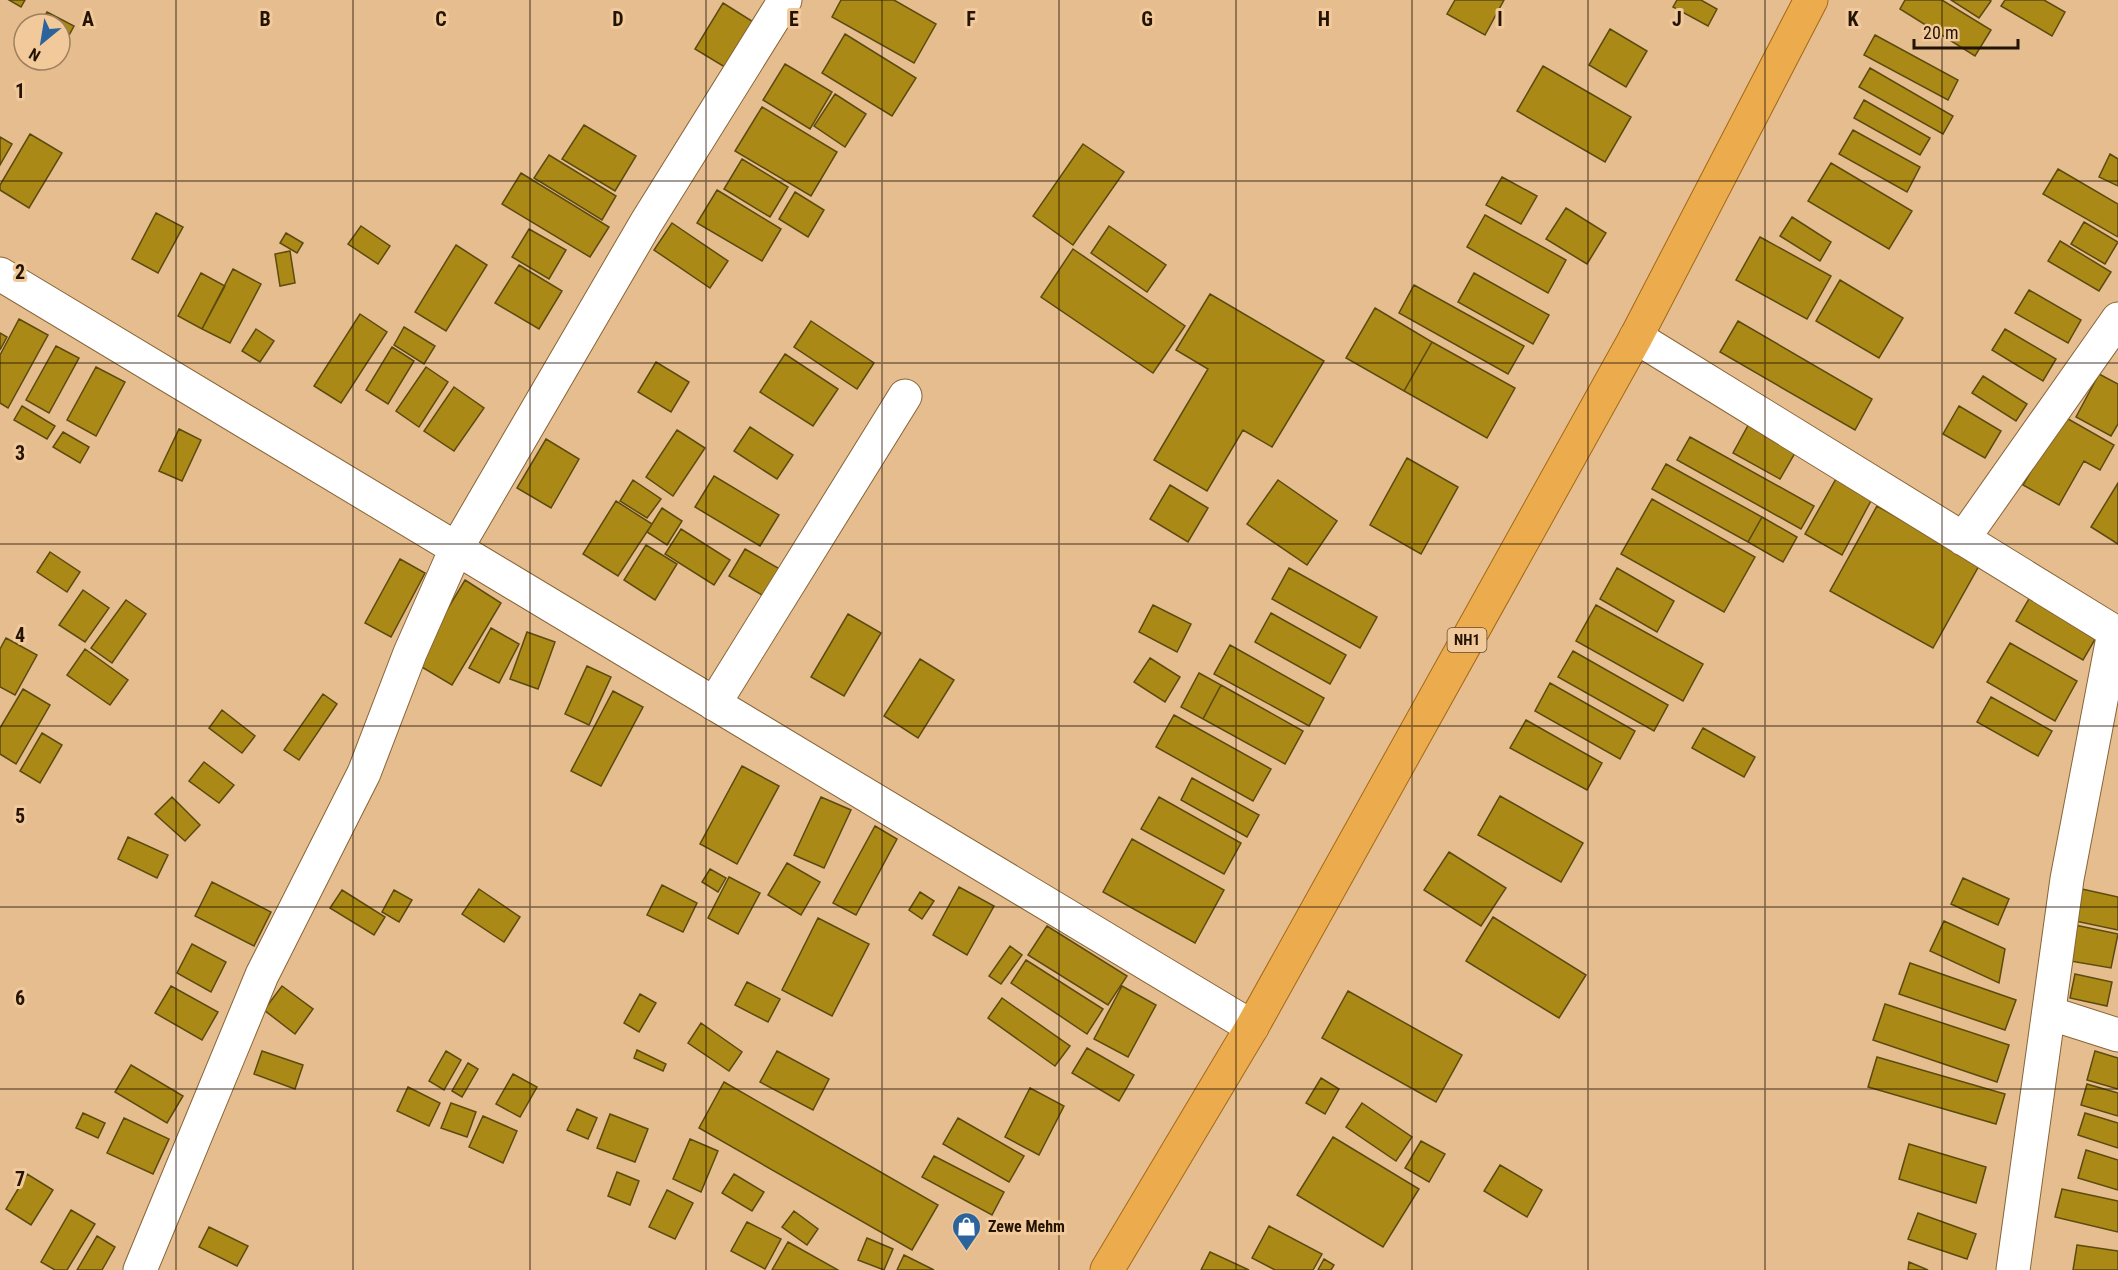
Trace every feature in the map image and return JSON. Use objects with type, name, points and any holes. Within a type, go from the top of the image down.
[{"type":"highway","name":"NH1","points":[[1107,1270],[1252,1027],[1636,337],[1811,0]]},
{"type":"street","points":[[140,1270],[262,975],[364,773],[410,653],[456,549],[646,223],[785,0]]},
{"type":"street","points":[[0,274],[1252,1027]]},
{"type":"street","points":[[1963,539],[2118,319]]},
{"type":"street","points":[[1636,337],[2116,633],[2067,879],[2013,1270]]},
{"type":"street","points":[[714,704],[905,396]]},
{"type":"street","points":[[2049,1013],[2118,1035]]},
{"type":"building","points":[[9,0],[25,0],[21,7]]},
{"type":"building","points":[[841,0],[894,0],[936,24],[914,63],[832,17]]},
{"type":"building","points":[[1455,0],[1504,0],[1485,35],[1447,14]]},
{"type":"building","points":[[1677,0],[1701,0],[1717,9],[1708,26],[1673,7]]},
{"type":"building","points":[[1905,0],[1942,0],[1991,30],[1975,56],[1900,9]]},
{"type":"building","points":[[1951,0],[1989,0],[1991,1],[1979,18]]},
{"type":"building","points":[[2005,0],[2044,0],[2065,12],[2052,36],[2001,6]]},
{"type":"building","points":[[723,3],[755,23],[728,69],[695,49]]},
{"type":"building","points":[[1610,29],[1647,51],[1626,87],[1589,65]]},
{"type":"building","points":[[845,34],[916,78],[892,116],[822,73]]},
{"type":"building","points":[[1875,35],[1958,80],[1948,100],[1864,55]]},
{"type":"building","points":[[785,64],[832,92],[810,129],[763,100]]},
{"type":"building","points":[[1543,66],[1631,117],[1605,162],[1517,111]]},
{"type":"building","points":[[1870,68],[1953,116],[1943,134],[1859,87]]},
{"type":"building","points":[[835,94],[866,114],[845,147],[814,126]]},
{"type":"building","points":[[1864,100],[1930,138],[1920,155],[1854,118]]},
{"type":"building","points":[[762,107],[837,152],[811,196],[735,151]]},
{"type":"building","points":[[584,125],[636,156],[615,191],[562,159]]},
{"type":"building","points":[[1853,130],[1920,167],[1907,192],[1839,154]]},
{"type":"building","points":[[30,134],[62,153],[29,208],[0,190],[0,185]]},
{"type":"building","points":[[0,137],[12,144],[0,165]]},
{"type":"building","points":[[1083,144],[1124,172],[1073,245],[1033,216]]},
{"type":"building","points":[[2110,154],[2118,159],[2118,186],[2099,177]]},
{"type":"building","points":[[549,155],[616,196],[602,220],[534,178]]},
{"type":"building","points":[[742,159],[788,187],[770,217],[724,189]]},
{"type":"building","points":[[1831,163],[1912,211],[1889,249],[1808,201]]},
{"type":"building","points":[[2058,169],[2118,204],[2118,237],[2043,194]]},
{"type":"building","points":[[521,173],[609,227],[590,257],[502,204]]},
{"type":"building","points":[[1502,177],[1537,196],[1521,224],[1486,205]]},
{"type":"building","points":[[717,190],[781,229],[762,261],[697,223]]},
{"type":"building","points":[[795,192],[824,210],[808,237],[779,219]]},
{"type":"building","points":[[1566,208],[1606,233],[1587,264],[1546,239]]},
{"type":"building","points":[[156,213],[183,227],[158,273],[132,259]]},
{"type":"building","points":[[1485,215],[1566,260],[1548,293],[1467,247]]},
{"type":"building","points":[[1792,217],[1831,242],[1820,261],[1780,236]]},
{"type":"building","points":[[2084,222],[2118,242],[2105,264],[2071,244]]},
{"type":"building","points":[[672,223],[728,261],[710,288],[654,250]]},
{"type":"building","points":[[361,226],[390,246],[378,264],[348,244]]},
{"type":"building","points":[[1109,226],[1166,265],[1147,292],[1091,253]]},
{"type":"building","points":[[529,229],[566,250],[549,279],[512,257]]},
{"type":"building","points":[[286,233],[303,243],[297,253],[280,243]]},
{"type":"building","points":[[1760,237],[1831,276],[1807,319],[1736,280]]},
{"type":"building","points":[[2060,241],[2111,272],[2099,291],[2048,261]]},
{"type":"building","points":[[456,245],[487,265],[446,331],[415,312]]},
{"type":"building","points":[[1073,249],[1185,326],[1153,373],[1041,297]]},
{"type":"building","points":[[290,251],[295,283],[280,286],[275,254]]},
{"type":"building","points":[[519,265],[562,291],[539,329],[495,303]]},
{"type":"building","points":[[233,269],[261,284],[230,343],[202,329]]},
{"type":"building","points":[[201,273],[225,286],[202,329],[178,316]]},
{"type":"building","points":[[1474,273],[1549,315],[1533,344],[1458,302]]},
{"type":"building","points":[[1840,280],[1903,318],[1879,358],[1816,321]]},
{"type":"building","points":[[1414,285],[1524,346],[1508,374],[1399,313]]},
{"type":"building","points":[[2029,290],[2081,320],[2068,343],[2015,313]]},
{"type":"building","points":[[1210,294],[1324,361],[1272,447],[1243,430],[1207,491],[1154,460],[1208,369],[1176,350]]},
{"type":"building","points":[[1375,308],[1432,342],[1404,391],[1346,358]]},
{"type":"building","points":[[360,314],[387,332],[341,403],[314,386]]},
{"type":"building","points":[[19,319],[48,335],[8,408],[0,403],[0,355]]},
{"type":"building","points":[[811,321],[874,363],[857,389],[794,347]]},
{"type":"building","points":[[1738,321],[1872,399],[1855,430],[1720,352]]},
{"type":"building","points":[[404,327],[435,346],[424,364],[394,345]]},
{"type":"building","points":[[256,329],[274,341],[260,362],[242,351]]},
{"type":"building","points":[[2005,329],[2056,359],[2043,381],[1992,350]]},
{"type":"building","points":[[0,333],[7,337],[0,350]]},
{"type":"building","points":[[1432,342],[1515,388],[1487,438],[1404,391]]},
{"type":"building","points":[[56,346],[79,358],[49,413],[26,400]]},
{"type":"building","points":[[392,347],[414,361],[388,404],[366,390]]},
{"type":"building","points":[[785,354],[838,389],[813,426],[760,392]]},
{"type":"building","points":[[656,362],[689,382],[671,412],[638,392]]},
{"type":"building","points":[[96,367],[125,382],[96,436],[67,420]]},
{"type":"building","points":[[426,367],[448,382],[419,427],[396,411]]},
{"type":"building","points":[[2099,374],[2118,384],[2118,424],[2111,436],[2076,417]]},
{"type":"building","points":[[1983,376],[2027,404],[2016,421],[1972,393]]},
{"type":"building","points":[[454,387],[484,408],[454,451],[424,431]]},
{"type":"building","points":[[22,406],[55,426],[47,439],[14,420]]},
{"type":"building","points":[[1959,406],[2001,431],[1985,458],[1943,434]]},
{"type":"building","points":[[2063,416],[2114,445],[2100,470],[2084,461],[2059,505],[2023,485]]},
{"type":"building","points":[[1751,420],[1799,446],[1780,479],[1733,453]]},
{"type":"building","points":[[750,427],[793,455],[777,479],[734,451]]},
{"type":"building","points":[[179,429],[201,440],[182,481],[159,471]]},
{"type":"building","points":[[677,430],[705,448],[673,496],[646,477]]},
{"type":"building","points":[[63,432],[89,447],[80,463],[53,447]]},
{"type":"building","points":[[1690,437],[1814,506],[1801,529],[1677,460]]},
{"type":"building","points":[[546,439],[579,459],[551,508],[517,488]]},
{"type":"building","points":[[1407,458],[1458,487],[1421,554],[1370,525]]},
{"type":"building","points":[[1666,464],[1762,517],[1748,542],[1652,489]]},
{"type":"building","points":[[714,476],[779,515],[760,546],[695,507]]},
{"type":"building","points":[[1837,477],[1873,497],[1842,555],[1805,534]]},
{"type":"building","points":[[633,480],[661,499],[647,518],[620,501]]},
{"type":"building","points":[[1278,480],[1337,521],[1307,565],[1247,524]]},
{"type":"building","points":[[2118,483],[2118,544],[2091,527]]},
{"type":"building","points":[[1170,485],[1208,508],[1188,542],[1150,519]]},
{"type":"building","points":[[1652,499],[1755,557],[1724,612],[1621,554]]},
{"type":"building","points":[[616,501],[652,524],[618,576],[583,554]]},
{"type":"building","points":[[1877,506],[1980,564],[1933,648],[1830,591]]},
{"type":"building","points":[[662,508],[682,521],[667,545],[647,532]]},
{"type":"building","points":[[1762,517],[1797,537],[1783,562],[1748,542]]},
{"type":"building","points":[[681,529],[730,560],[714,585],[665,554]]},
{"type":"building","points":[[646,545],[677,564],[655,600],[624,580]]},
{"type":"building","points":[[745,549],[785,572],[769,599],[729,576]]},
{"type":"building","points":[[50,552],[80,572],[67,592],[37,572]]},
{"type":"building","points":[[400,559],[425,573],[391,637],[365,623]]},
{"type":"building","points":[[1289,568],[1377,617],[1360,648],[1272,599]]},
{"type":"building","points":[[1617,568],[1674,601],[1657,632],[1600,599]]},
{"type":"building","points":[[465,580],[501,603],[452,685],[415,663]]},
{"type":"building","points":[[83,590],[109,608],[85,642],[59,625]]},
{"type":"building","points":[[2030,597],[2097,636],[2083,660],[2016,621]]},
{"type":"building","points":[[126,600],[146,614],[112,663],[91,648]]},
{"type":"building","points":[[1153,605],[1191,624],[1177,652],[1139,632]]},
{"type":"building","points":[[1596,605],[1703,664],[1683,701],[1576,641]]},
{"type":"building","points":[[1271,613],[1346,655],[1330,684],[1255,642]]},
{"type":"building","points":[[848,614],[881,633],[844,696],[811,677]]},
{"type":"building","points":[[491,628],[519,644],[499,683],[469,668]]},
{"type":"building","points":[[527,632],[555,642],[538,689],[510,679]]},
{"type":"building","points":[[6,638],[37,655],[15,695],[0,687],[0,649]]},
{"type":"building","points":[[2010,643],[2077,681],[2055,721],[1987,682]]},
{"type":"building","points":[[1230,645],[1324,698],[1309,726],[1214,674]]},
{"type":"building","points":[[85,649],[128,680],[110,705],[67,675]]},
{"type":"building","points":[[1573,651],[1668,705],[1654,731],[1558,677]]},
{"type":"building","points":[[1150,658],[1180,677],[1165,702],[1134,682]]},
{"type":"building","points":[[920,659],[954,680],[918,738],[884,716]]},
{"type":"building","points":[[587,666],[611,677],[589,725],[565,714]]},
{"type":"building","points":[[1199,673],[1221,685],[1203,719],[1181,707]]},
{"type":"building","points":[[1550,683],[1635,731],[1620,759],[1535,711]]},
{"type":"building","points":[[1221,685],[1303,731],[1285,764],[1203,719]]},
{"type":"building","points":[[23,689],[50,705],[16,764],[0,754],[0,728]]},
{"type":"building","points":[[613,691],[643,707],[601,786],[571,771]]},
{"type":"building","points":[[323,694],[337,704],[299,760],[284,750]]},
{"type":"building","points":[[1991,697],[2052,731],[2038,756],[1977,722]]},
{"type":"building","points":[[222,710],[255,736],[242,753],[209,728]]},
{"type":"building","points":[[1174,715],[1271,769],[1253,801],[1156,747]]},
{"type":"building","points":[[1526,720],[1602,763],[1587,790],[1510,748]]},
{"type":"building","points":[[1703,728],[1755,757],[1744,777],[1692,748]]},
{"type":"building","points":[[42,733],[62,745],[40,783],[20,771]]},
{"type":"building","points":[[204,762],[234,785],[219,803],[189,781]]},
{"type":"building","points":[[742,766],[779,786],[737,864],[700,844]]},
{"type":"building","points":[[1192,778],[1259,815],[1247,837],[1181,800]]},
{"type":"building","points":[[1500,796],[1583,843],[1561,882],[1478,835]]},
{"type":"building","points":[[172,797],[200,825],[185,841],[155,814]]},
{"type":"building","points":[[821,797],[851,810],[824,868],[794,855]]},
{"type":"building","points":[[1159,797],[1241,843],[1224,874],[1141,829]]},
{"type":"building","points":[[875,826],[897,839],[856,915],[833,903]]},
{"type":"building","points":[[128,837],[168,855],[157,878],[118,859]]},
{"type":"building","points":[[1132,839],[1224,890],[1195,943],[1103,892]]},
{"type":"building","points":[[1449,852],[1506,888],[1481,926],[1424,890]]},
{"type":"building","points":[[787,863],[820,882],[801,915],[768,895]]},
{"type":"building","points":[[710,869],[726,878],[718,892],[702,882]]},
{"type":"building","points":[[729,877],[760,893],[738,934],[708,918]]},
{"type":"building","points":[[1963,878],[2009,899],[1998,925],[1951,904]]},
{"type":"building","points":[[212,882],[271,912],[254,946],[195,916]]},
{"type":"building","points":[[662,885],[697,903],[683,932],[647,915]]},
{"type":"building","points":[[959,887],[994,906],[967,955],[933,935]]},
{"type":"building","points":[[479,889],[520,917],[504,942],[462,914]]},
{"type":"building","points":[[2082,889],[2118,897],[2118,930],[2075,921]]},
{"type":"building","points":[[342,890],[385,917],[374,935],[330,908]]},
{"type":"building","points":[[394,890],[412,900],[399,922],[382,912]]},
{"type":"building","points":[[920,892],[934,901],[922,919],[909,910]]},
{"type":"building","points":[[1493,917],[1586,975],[1559,1018],[1466,961]]},
{"type":"building","points":[[818,918],[869,944],[832,1016],[782,990]]},
{"type":"building","points":[[1944,921],[2005,949],[1999,983],[1930,951]]},
{"type":"building","points":[[2075,925],[2118,934],[2111,968],[2070,961]]},
{"type":"building","points":[[1047,926],[1127,976],[1108,1005],[1028,955]]},
{"type":"building","points":[[192,944],[226,962],[211,992],[177,973]]},
{"type":"building","points":[[1010,946],[1022,955],[1001,984],[989,976]]},
{"type":"building","points":[[1026,960],[1103,1009],[1087,1034],[1011,983]]},
{"type":"building","points":[[1910,963],[2016,1000],[2005,1030],[1899,994]]},
{"type":"building","points":[[2075,974],[2112,982],[2107,1006],[2070,998]]},
{"type":"building","points":[[747,982],[780,999],[768,1022],[735,1005]]},
{"type":"building","points":[[171,986],[218,1012],[202,1040],[155,1013]]},
{"type":"building","points":[[282,986],[313,1009],[295,1034],[264,1010]]},
{"type":"building","points":[[1122,986],[1156,1005],[1128,1057],[1094,1039]]},
{"type":"building","points":[[1348,991],[1462,1055],[1436,1102],[1322,1038]]},
{"type":"building","points":[[640,994],[656,1003],[639,1032],[624,1023]]},
{"type":"building","points":[[1002,998],[1070,1046],[1055,1066],[988,1018]]},
{"type":"building","points":[[1885,1004],[2009,1045],[1997,1082],[1873,1040]]},
{"type":"building","points":[[701,1023],[742,1052],[729,1071],[688,1043]]},
{"type":"building","points":[[1087,1048],[1134,1075],[1119,1101],[1072,1073]]},
{"type":"building","points":[[637,1050],[666,1064],[663,1071],[634,1058]]},
{"type":"building","points":[[262,1051],[303,1065],[295,1089],[254,1074]]},
{"type":"building","points":[[446,1051],[461,1060],[444,1090],[429,1081]]},
{"type":"building","points":[[777,1051],[829,1079],[813,1110],[760,1082]]},
{"type":"building","points":[[2095,1051],[2118,1058],[2118,1089],[2087,1080]]},
{"type":"building","points":[[1877,1057],[2005,1094],[1996,1124],[1868,1087]]},
{"type":"building","points":[[468,1063],[478,1069],[462,1097],[452,1091]]},
{"type":"building","points":[[131,1065],[183,1096],[167,1123],[115,1092]]},
{"type":"building","points":[[513,1074],[537,1087],[520,1117],[496,1104]]},
{"type":"building","points":[[1321,1078],[1339,1089],[1325,1114],[1306,1103]]},
{"type":"building","points":[[724,1082],[938,1205],[912,1250],[699,1128]]},
{"type":"building","points":[[2087,1084],[2118,1093],[2118,1116],[2081,1105]]},
{"type":"building","points":[[408,1087],[440,1103],[429,1126],[397,1111]]},
{"type":"building","points":[[1030,1088],[1064,1106],[1039,1155],[1005,1137]]},
{"type":"building","points":[[451,1103],[476,1112],[467,1137],[441,1128]]},
{"type":"building","points":[[1362,1103],[1412,1137],[1396,1161],[1346,1127]]},
{"type":"building","points":[[577,1109],[597,1118],[588,1139],[567,1130]]},
{"type":"building","points":[[83,1113],[105,1123],[98,1138],[76,1128]]},
{"type":"building","points":[[2085,1113],[2118,1123],[2118,1148],[2078,1135]]},
{"type":"building","points":[[610,1114],[648,1129],[635,1162],[597,1148]]},
{"type":"building","points":[[483,1116],[517,1131],[503,1163],[469,1147]]},
{"type":"building","points":[[124,1118],[169,1139],[153,1174],[107,1153]]},
{"type":"building","points":[[958,1118],[1024,1156],[1009,1182],[943,1144]]},
{"type":"building","points":[[1333,1137],[1419,1189],[1383,1247],[1297,1195]]},
{"type":"building","points":[[690,1139],[718,1151],[701,1192],[673,1179]]},
{"type":"building","points":[[1421,1141],[1445,1154],[1429,1182],[1405,1168]]},
{"type":"building","points":[[1909,1144],[1986,1167],[1976,1203],[1899,1179]]},
{"type":"building","points":[[2086,1150],[2118,1160],[2118,1190],[2078,1178]]},
{"type":"building","points":[[934,1156],[1004,1192],[992,1215],[922,1177]]},
{"type":"building","points":[[1500,1165],[1542,1190],[1527,1217],[1484,1191]]},
{"type":"building","points":[[617,1172],[639,1181],[630,1205],[608,1196]]},
{"type":"building","points":[[27,1174],[53,1190],[31,1225],[6,1209]]},
{"type":"building","points":[[734,1174],[764,1192],[752,1211],[722,1193]]},
{"type":"building","points":[[2062,1189],[2118,1201],[2118,1232],[2055,1217]]},
{"type":"building","points":[[667,1190],[693,1203],[675,1239],[649,1227]]},
{"type":"building","points":[[71,1210],[95,1224],[67,1270],[55,1270],[41,1262]]},
{"type":"building","points":[[794,1211],[818,1229],[807,1245],[782,1227]]},
{"type":"building","points":[[1918,1213],[1976,1234],[1967,1259],[1908,1239]]},
{"type":"building","points":[[747,1222],[781,1239],[765,1269],[731,1251]]},
{"type":"building","points":[[1269,1226],[1322,1254],[1313,1270],[1275,1270],[1252,1258]]},
{"type":"building","points":[[209,1227],[248,1246],[237,1266],[199,1247]]},
{"type":"building","points":[[97,1236],[115,1247],[102,1270],[77,1270]]},
{"type":"building","points":[[867,1238],[893,1249],[884,1270],[858,1260]]},
{"type":"building","points":[[788,1242],[838,1270],[772,1270]]},
{"type":"building","points":[[2077,1245],[2118,1251],[2118,1270],[2073,1270]]},
{"type":"building","points":[[1210,1252],[1249,1270],[1201,1270]]},
{"type":"building","points":[[904,1255],[934,1270],[897,1270]]},
{"type":"building","points":[[1324,1259],[1334,1265],[1331,1270],[1318,1270]]},
{"type":"building","points":[[1909,1262],[1928,1270],[1908,1270]]},
{"type":"place","name":"Zewe Mehm","points":[[967,1252]]}]
